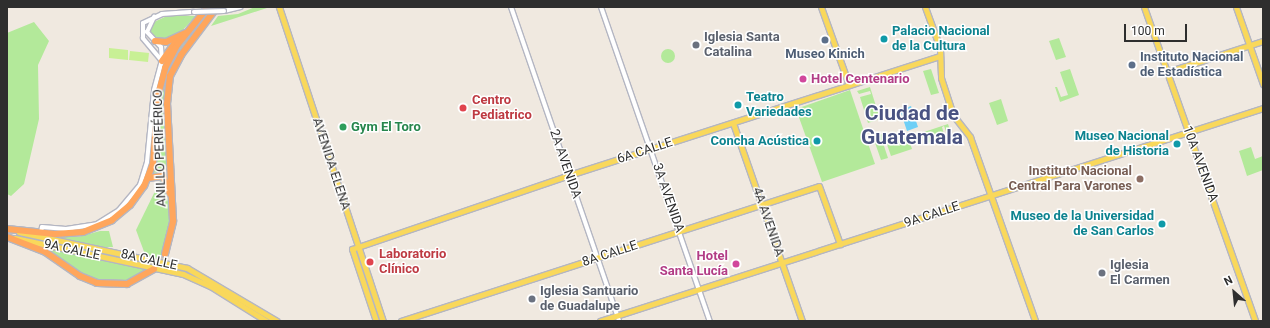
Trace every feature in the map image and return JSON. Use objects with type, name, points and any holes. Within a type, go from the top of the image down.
[{"type":"highway","name":"ANILLO PERIFÉRICO","points":[[8,229],[83,232],[105,224],[130,205],[148,178],[155,156],[160,85],[169,60],[188,31],[208,7]]},
{"type":"highway","name":"ANILLO PERIFÉRICO","points":[[165,254],[173,233],[173,207],[167,104],[170,76],[181,55],[218,7]]},
{"type":"highway","points":[[155,41],[169,41],[188,31]]},
{"type":"highway","points":[[162,61],[174,44],[188,31]]},
{"type":"highway","points":[[170,158],[163,176],[173,207]]},
{"type":"highway","points":[[148,178],[163,176]]},
{"type":"highway","points":[[8,237],[44,250],[80,276],[97,283],[127,284],[154,269]]},
{"type":"main road","name":"AVENIDA ELENA","points":[[279,7],[355,248],[376,321]]},
{"type":"main road","points":[[821,7],[849,85]]},
{"type":"main road","points":[[925,7],[940,48],[939,56],[941,78],[953,115],[970,137],[1035,321]]},
{"type":"main road","name":"10A AVENIDA","points":[[1144,7],[1255,321]]},
{"type":"main road","points":[[1236,7],[1263,84]]},
{"type":"main road","points":[[1167,72],[1263,41]]},
{"type":"main road","name":"6A CALLE","points":[[355,248],[569,175],[651,150],[939,56]]},
{"type":"main road","name":"9A CALLE","points":[[600,321],[1263,108]]},
{"type":"main road","name":"4A AVENIDA","points":[[733,123],[802,321]]},
{"type":"main road","name":"8A CALLE","points":[[401,321],[819,186],[840,244]]},
{"type":"main road","name":"8A CALLE","points":[[8,229],[187,268],[277,321]]},
{"type":"main road","name":"9A CALLE","points":[[8,237],[184,274],[210,286],[266,321]]},
{"type":"main road","name":"AVENIDA ELENA","points":[[355,248],[383,321]]},
{"type":"street","points":[[162,61],[141,33],[143,23],[165,13],[224,11],[241,7]]},
{"type":"street","name":"2A AVENIDA","points":[[511,7],[619,321]]},
{"type":"street","name":"3A AVENIDA","points":[[601,7],[710,321]]},
{"type":"street","points":[[154,17],[146,30],[162,49],[162,61]]},
{"type":"street","name":"ANILLO PERIFÉRICO","points":[[42,230],[66,229],[97,224],[119,210],[138,189],[146,170],[154,90],[162,61]]},
{"type":"green space","points":[[211,7],[215,7],[183,46],[169,69],[164,110],[168,158],[163,172],[153,173],[158,155],[162,86],[167,68],[181,45]]},
{"type":"green space","points":[[255,7],[270,7],[211,26],[218,16],[238,14]]},
{"type":"green space","points":[[169,15],[196,16],[178,35],[167,39],[152,36],[149,30],[152,23]]},
{"type":"green space","points":[[34,22],[49,41],[38,65],[39,119],[24,184],[11,196],[7,194],[7,33]]},
{"type":"green space","points":[[1059,38],[1066,57],[1056,60],[1049,41]]},
{"type":"green space","points":[[109,48],[128,50],[128,60],[109,58]]},
{"type":"green space","points":[[668,49],[673,51],[675,56],[673,61],[668,63],[663,61],[661,56],[663,51]]},
{"type":"green space","points":[[130,51],[149,53],[148,62],[129,60]]},
{"type":"green space","points":[[931,69],[939,93],[931,95],[923,71]]},
{"type":"green space","points":[[1070,69],[1079,95],[1060,102],[1055,87],[1057,87],[1061,97],[1068,95],[1060,72]]},
{"type":"green space","points":[[870,87],[880,119],[868,123],[860,97],[871,94],[870,91],[859,94],[857,91]]},
{"type":"green space","points":[[850,90],[875,164],[822,182],[796,109]]},
{"type":"green space","points":[[1001,99],[1008,121],[997,125],[989,103]]},
{"type":"green space","points":[[948,124],[952,136],[948,137],[944,126],[942,127],[945,138],[934,142],[935,139],[925,145],[921,133]]},
{"type":"green space","points":[[885,133],[889,144],[908,137],[912,149],[891,156],[885,139],[882,140],[888,158],[881,160],[873,137]]},
{"type":"green space","points":[[1251,147],[1255,159],[1263,156],[1263,170],[1247,176],[1239,151]]},
{"type":"green space","points":[[161,179],[170,208],[170,234],[159,260],[146,257],[136,230]]},
{"type":"green space","points":[[100,231],[109,231],[113,247],[96,247],[45,236],[78,237]]},
{"type":"green space","points":[[46,247],[150,269],[124,282],[101,282],[81,274]]},
{"type":"water","points":[[911,106],[918,127],[907,131],[900,110]]},
{"type":"tunnel","points":[[154,269],[165,254]]},
{"type":"place","name":"Palacio Nacional de la Cultura","points":[[884,39]]},
{"type":"place","name":"Museo Kinich","points":[[825,40]]},
{"type":"place","name":"Iglesia Santa Catalina","points":[[696,45]]},
{"type":"place","name":"Instituto Nacional de Estadística","points":[[1132,65]]},
{"type":"place","name":"Hotel Centenario","points":[[803,79]]},
{"type":"place","name":"Teatro Variedades","points":[[738,105]]},
{"type":"place","name":"Centro Pediatrico","points":[[463,108]]},
{"type":"place","name":"Gym El Toro","points":[[343,127]]},
{"type":"place","name":"Concha Acústica","points":[[817,141]]},
{"type":"place","name":"Museo Nacional de Historia","points":[[1177,144]]},
{"type":"place","name":"Instituto Nacional Central Para Varones","points":[[1140,179]]},
{"type":"place","name":"Museo de la Universidad de San Carlos","points":[[1162,224]]},
{"type":"place","name":"Laboratorio Clínico","points":[[370,262]]},
{"type":"place","name":"Hotel Santa Lucía","points":[[736,264]]},
{"type":"place","name":"Iglesia El Carmen","points":[[1102,273]]},
{"type":"place","name":"Iglesia Santuario de Guadalupe","points":[[532,299]]},
{"type":"district","name":"Ciudad de Guatemala","points":[[912,125]]}]
